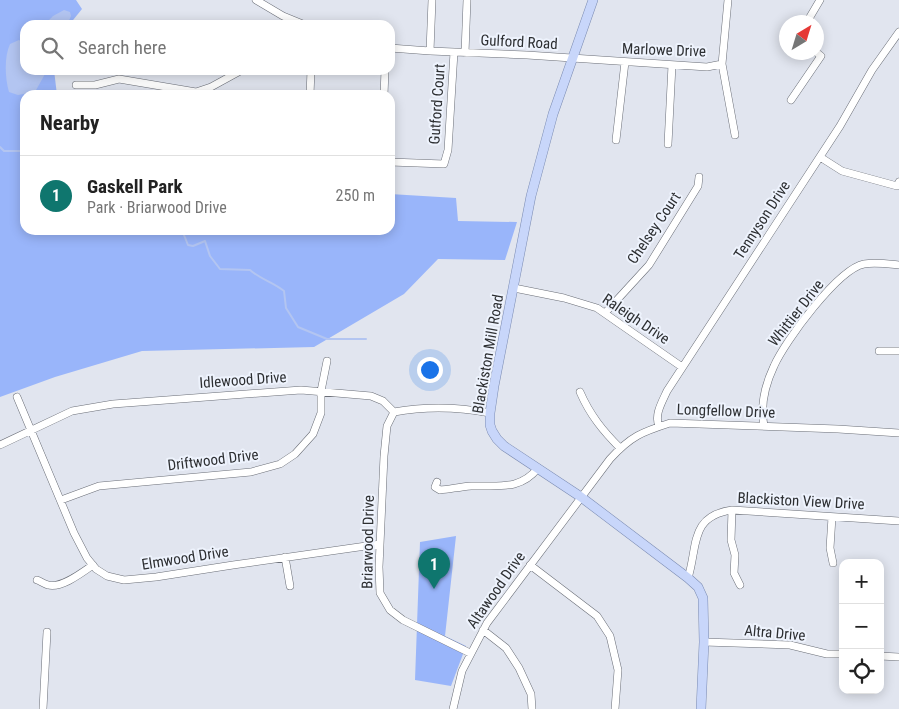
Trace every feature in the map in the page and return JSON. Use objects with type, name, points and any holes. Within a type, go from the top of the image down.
[{"type":"main road","name":"Blackiston Mill Road","points":[[593,0],[553,114],[531,196],[494,386],[490,425],[497,439],[582,497],[698,587],[703,596],[704,642],[701,709]]},
{"type":"street","points":[[256,0],[293,20]]},
{"type":"street","points":[[430,51],[432,0]]},
{"type":"street","points":[[465,53],[467,0]]},
{"type":"street","name":"Marlowe Drive","points":[[572,59],[707,68],[722,64],[728,0]]},
{"type":"street","points":[[812,15],[820,0]]},
{"type":"street","name":"Tennyson Drive","points":[[659,426],[657,421],[658,413],[667,391],[682,366],[840,126],[872,70],[899,32]]},
{"type":"street","name":"Gulford Road","points":[[395,48],[572,59]]},
{"type":"street","name":"Gutford Court","points":[[395,162],[444,164],[448,150],[454,52]]},
{"type":"street","points":[[791,100],[818,60]]},
{"type":"street","points":[[616,140],[626,62]]},
{"type":"street","points":[[722,64],[735,134]]},
{"type":"street","points":[[668,144],[672,65]]},
{"type":"street","points":[[202,90],[233,75]]},
{"type":"street","points":[[310,90],[311,75]]},
{"type":"street","points":[[384,90],[385,75]]},
{"type":"street","points":[[76,85],[95,85],[119,79],[184,90]]},
{"type":"street","points":[[820,157],[842,171],[856,176],[897,186],[899,182]]},
{"type":"street","name":"Chelsey Court","points":[[605,313],[649,265],[698,186],[699,177]]},
{"type":"street","name":"Whittier Drive","points":[[764,426],[762,413],[764,393],[774,365],[788,341],[821,298],[848,272],[864,264],[899,265]]},
{"type":"street","name":"Raleigh Drive","points":[[514,288],[586,303],[605,313],[682,366]]},
{"type":"street","points":[[879,351],[899,351]]},
{"type":"street","name":"Driftwood Drive","points":[[61,500],[99,486],[251,472],[280,464],[295,454],[312,434],[321,413],[321,392],[327,361]]},
{"type":"street","name":"Idlewood Drive","points":[[0,445],[72,411],[113,404],[301,390],[371,396],[383,401],[394,412]]},
{"type":"street","points":[[580,392],[587,409],[602,430],[620,448]]},
{"type":"street","name":"Elmwood Drive","points":[[17,398],[86,558],[107,576],[124,580],[156,577],[380,544]]},
{"type":"street","points":[[394,412],[415,408],[469,409],[490,413]]},
{"type":"street","name":"Briarwood Drive","points":[[394,412],[387,426],[380,544],[380,593],[390,610],[415,626],[470,653]]},
{"type":"street","name":"Longfellow Drive","points":[[582,497],[624,443],[645,431],[670,422],[899,433]]},
{"type":"street","points":[[437,482],[435,487],[440,490],[469,486],[504,487],[531,477],[538,468]]},
{"type":"street","name":"Altawood Drive","points":[[453,709],[462,671],[483,630],[500,604],[582,497]]},
{"type":"street","points":[[732,510],[731,540],[735,554],[734,573],[740,585]]},
{"type":"street","name":"Blackiston View Drive","points":[[688,578],[693,562],[695,539],[701,526],[712,516],[721,512],[732,510],[899,520]]},
{"type":"street","points":[[832,517],[830,548],[833,564]]},
{"type":"street","points":[[285,557],[290,586]]},
{"type":"street","points":[[37,580],[50,586],[62,583],[74,578],[93,565]]},
{"type":"street","points":[[530,565],[597,616],[610,636],[618,670],[615,709]]},
{"type":"street","points":[[483,630],[506,648],[519,668],[531,694],[532,709]]},
{"type":"street","points":[[43,709],[47,632]]},
{"type":"street","name":"Altra Drive","points":[[704,642],[790,645],[827,654],[839,654]]},
{"type":"street","points":[[884,656],[899,656]]},
{"type":"shaded area","points":[[0,0],[76,0],[82,9],[73,20],[20,20],[20,75],[55,75],[56,90],[20,90],[20,235],[395,235],[395,194],[456,198],[458,221],[517,222],[505,260],[438,259],[404,294],[314,347],[142,351],[55,377],[0,397]]},
{"type":"shaded area","points":[[64,10],[70,12],[71,16],[69,20],[49,20]]},
{"type":"shaded area","points":[[20,41],[20,75],[44,75],[36,90],[20,90],[20,95],[18,95],[9,92],[6,68],[10,44]]},
{"type":"shaded area","points":[[456,536],[445,636],[466,646],[451,686],[415,680],[420,542]]},
{"type":"waterway","points":[[0,147],[4,151],[20,151]]},
{"type":"waterway","points":[[184,235],[188,245],[193,246],[205,241],[210,256],[220,269],[250,270],[284,291],[286,308],[298,327],[327,339],[366,339]]},
{"type":"place","name":"Gaskell Park","points":[[434,589]]}]
